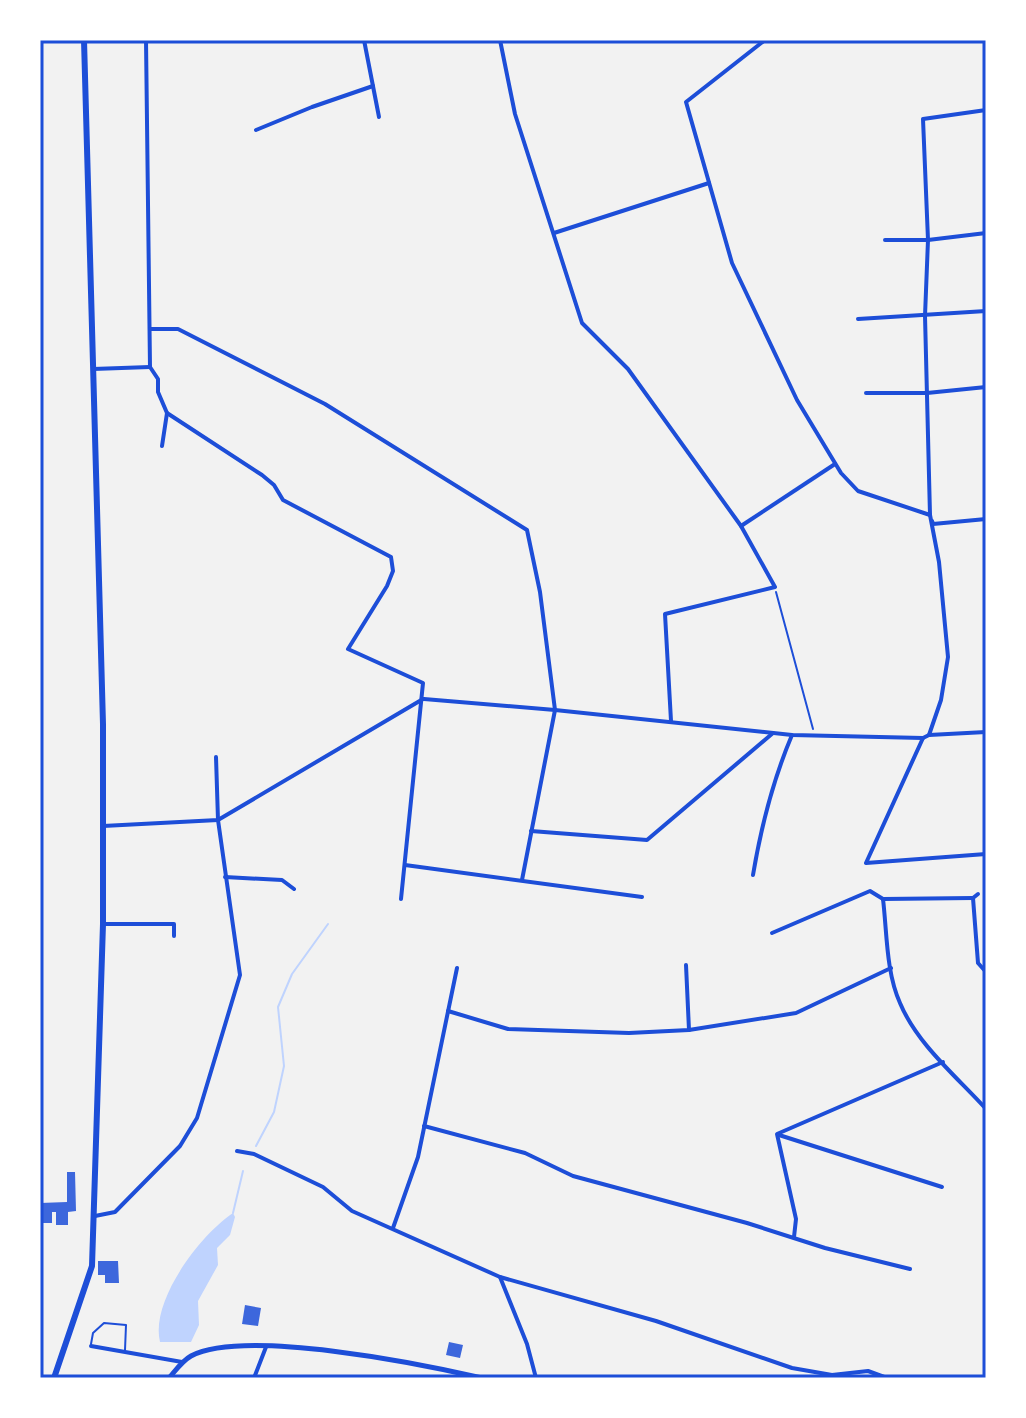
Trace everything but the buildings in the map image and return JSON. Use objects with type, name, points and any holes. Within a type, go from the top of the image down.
[{"type":"main road","points":[[54,1378],[92,1266],[103,924],[103,724],[84,40]]},
{"type":"street","points":[[146,40],[150,367],[158,379],[158,392],[167,413],[162,446]]},
{"type":"street","points":[[364,40],[379,117]]},
{"type":"street","points":[[500,40],[515,114],[582,323],[628,369],[741,526],[775,587],[665,614],[671,721]]},
{"type":"street","points":[[765,40],[686,102],[732,263],[797,400],[835,464],[858,491],[930,515]]},
{"type":"street","points":[[256,130],[373,86]]},
{"type":"street","points":[[986,110],[923,119],[928,240],[925,316],[930,515],[939,562],[948,657],[941,700],[866,863],[986,854]]},
{"type":"street","points":[[554,233],[709,183]]},
{"type":"street","points":[[885,240],[928,240],[986,233]]},
{"type":"street","points":[[858,319],[986,311]]},
{"type":"street","points":[[150,329],[178,329],[325,404],[527,530],[540,592],[555,710],[522,880]]},
{"type":"street","points":[[92,369],[150,367]]},
{"type":"street","points":[[866,393],[927,393],[986,387]]},
{"type":"street","points":[[167,413],[262,475],[274,485],[283,500],[391,557],[393,571],[387,586],[348,649],[423,683],[401,899]]},
{"type":"street","points":[[741,526],[835,464]]},
{"type":"street","points":[[930,515],[933,524],[986,519]]},
{"type":"street","points":[[102,826],[218,820],[423,699],[815,737],[926,737],[986,732]]},
{"type":"street","points":[[531,831],[647,840],[773,732]]},
{"type":"street","points":[[753,875],[760,836],[781,761],[792,735]]},
{"type":"street","points":[[95,1216],[115,1212],[180,1146],[197,1118],[240,975],[218,820],[216,757]]},
{"type":"street","points":[[405,865],[642,897]]},
{"type":"street","points":[[225,877],[282,880],[294,889]]},
{"type":"street","points":[[772,933],[870,891],[883,899],[973,898],[978,894]]},
{"type":"street","points":[[973,898],[978,963],[986,972]]},
{"type":"street","points":[[883,899],[891,968],[899,1002],[913,1026],[986,1109]]},
{"type":"street","points":[[103,924],[174,924],[174,936]]},
{"type":"street","points":[[686,965],[689,1030]]},
{"type":"street","points":[[393,1228],[418,1157],[457,968]]},
{"type":"street","points":[[448,1011],[508,1029],[629,1033],[689,1030],[796,1013],[891,968]]},
{"type":"street","points":[[777,1134],[943,1062]]},
{"type":"street","points":[[424,1126],[525,1153],[573,1176],[839,1252],[910,1269]]},
{"type":"street","points":[[777,1134],[942,1187]]},
{"type":"street","points":[[777,1134],[796,1219],[794,1237]]},
{"type":"street","points":[[237,1151],[254,1154],[323,1187],[352,1211],[500,1277],[656,1321],[792,1368],[832,1375],[868,1371],[887,1378]]},
{"type":"street","points":[[500,1277],[527,1344],[536,1378]]},
{"type":"street","points":[[91,1346],[182,1362]]},
{"type":"street","points":[[254,1378],[266,1347]]},
{"type":"street","points":[[169,1378],[182,1362],[194,1355],[214,1349],[266,1347],[325,1349],[482,1378]]},
{"type":"lane","points":[[91,1346],[93,1333],[104,1323],[126,1325],[125,1352]]},
{"type":"path","points":[[775,587],[815,737]]},
{"type":"water","points":[[233,1213],[235,1217],[230,1235],[217,1248],[218,1265],[198,1301],[199,1325],[191,1342],[160,1342],[159,1326],[163,1308],[180,1270],[206,1237]]},
{"type":"waterway","points":[[256,1146],[274,1112],[284,1066],[278,1007],[292,974],[328,924]]},
{"type":"waterway","points":[[233,1213],[243,1171]]}]
